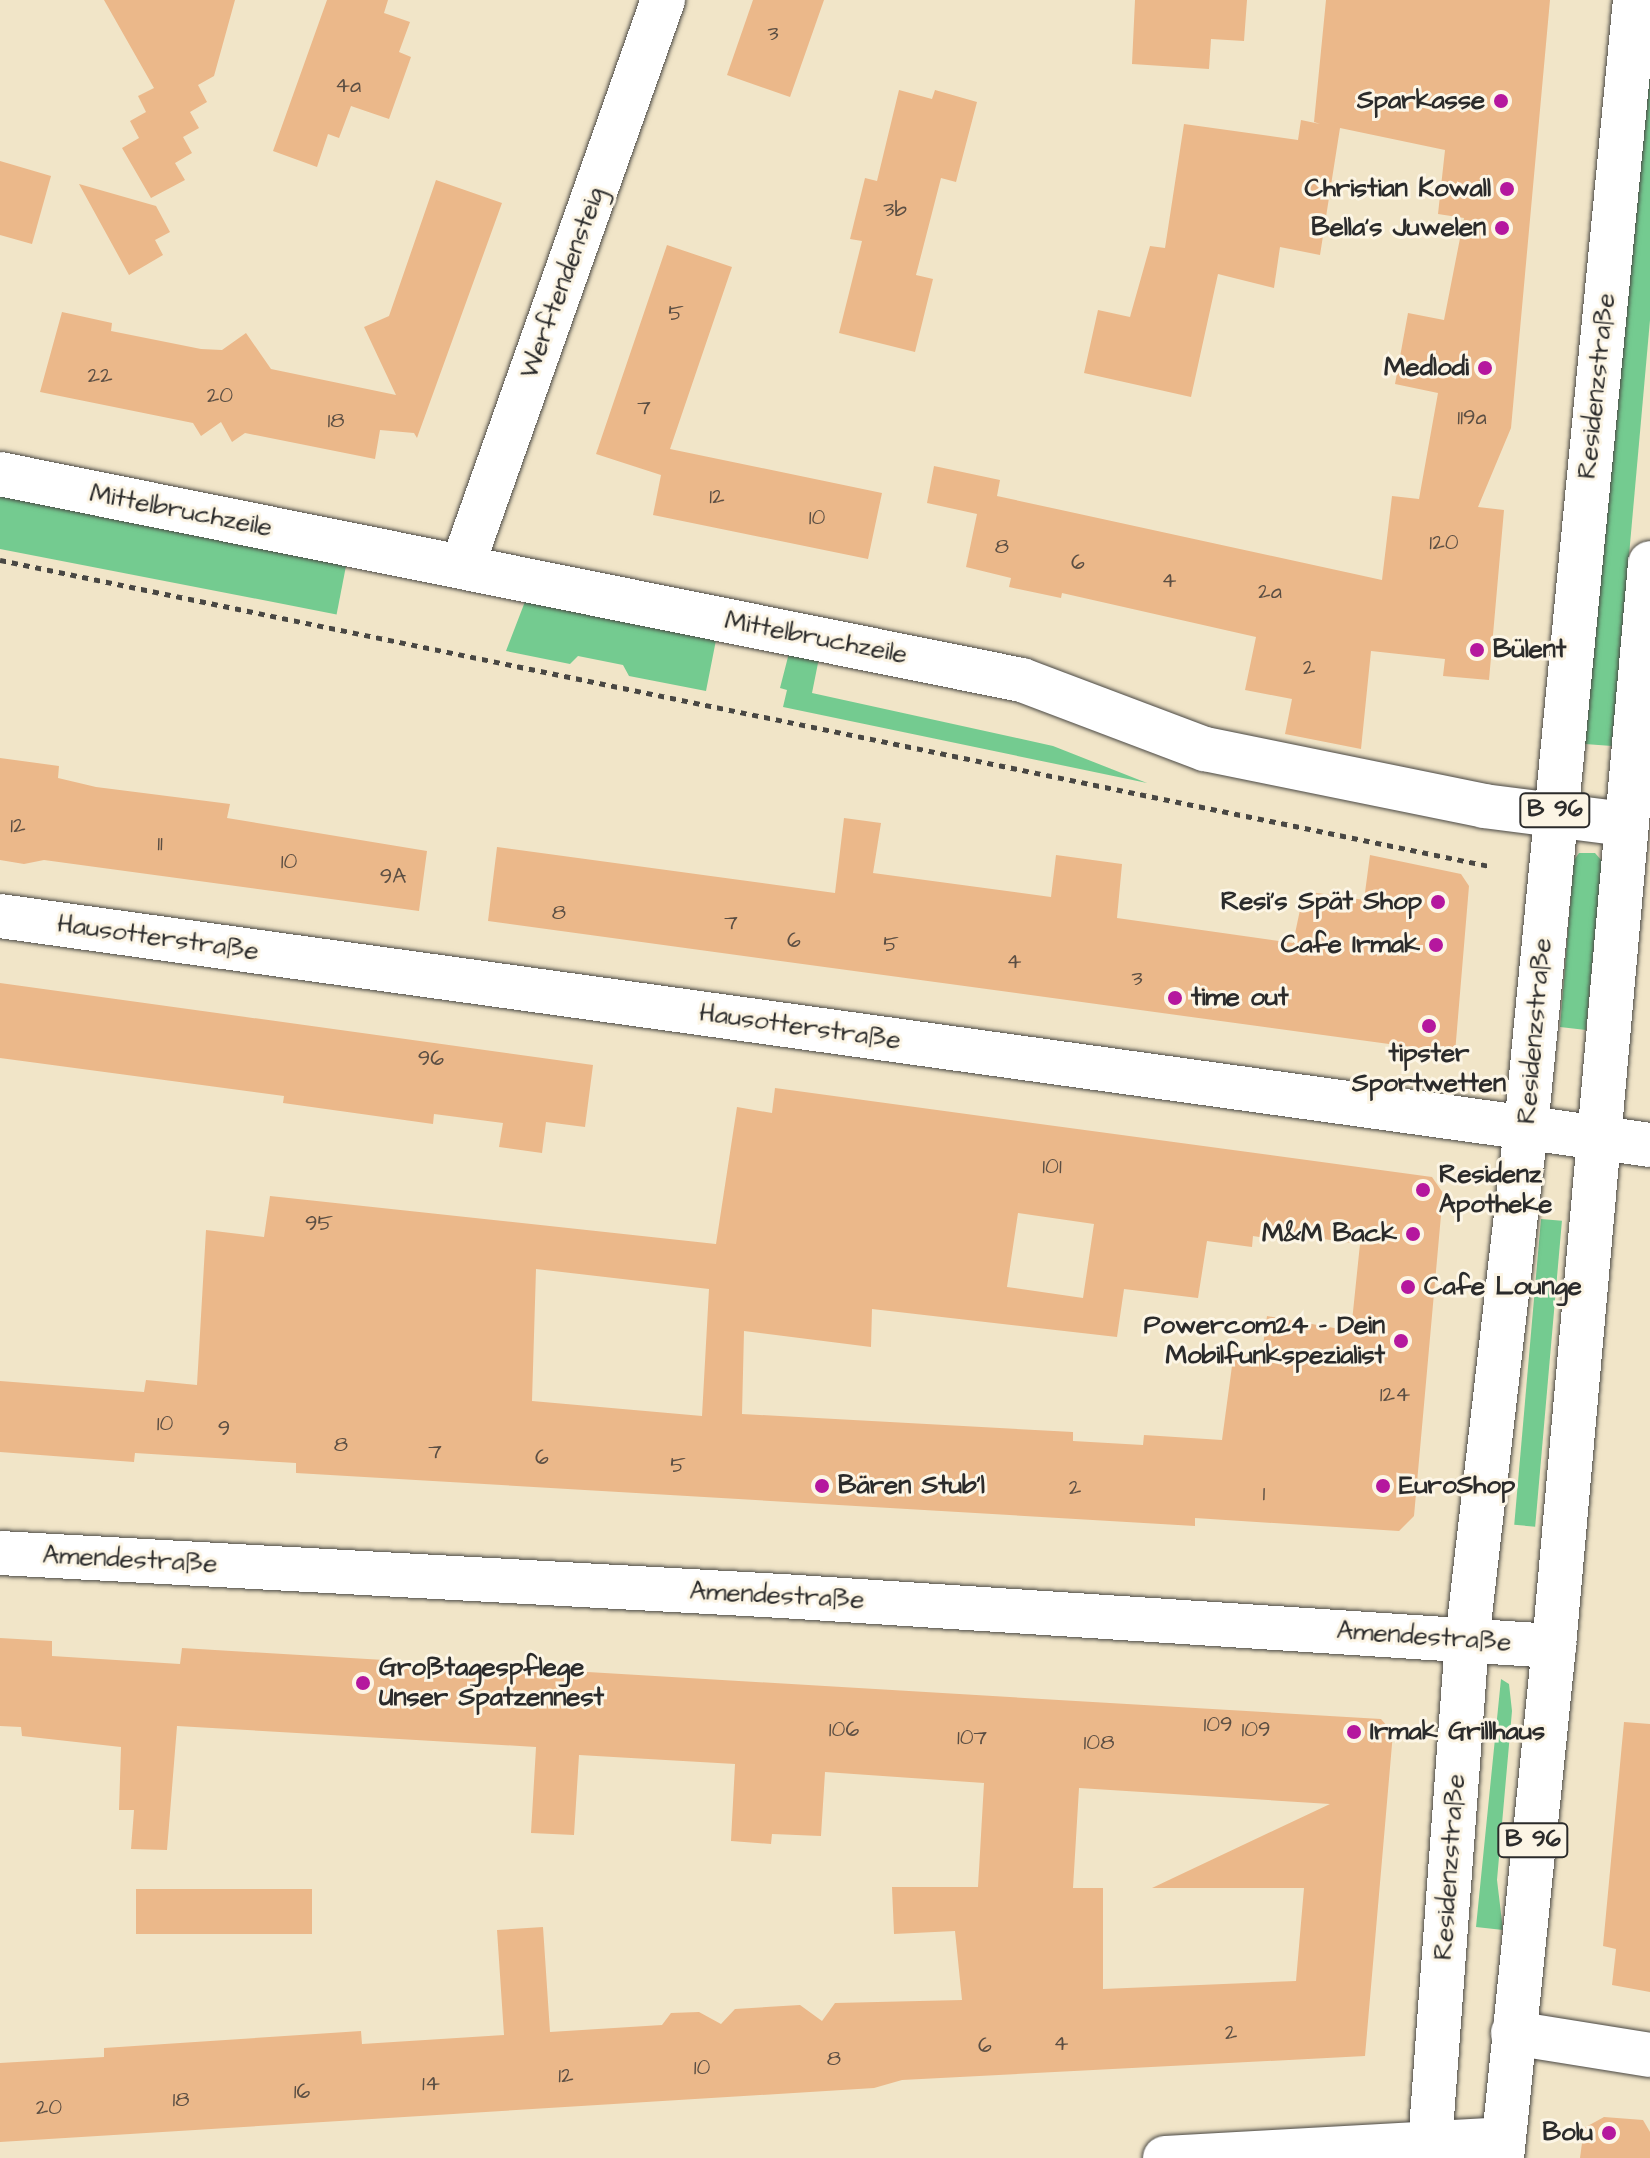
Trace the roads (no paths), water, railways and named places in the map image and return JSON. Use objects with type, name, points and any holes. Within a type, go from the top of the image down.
[{"type":"street","name":"Werftendensteig","points":[[462,567],[663,0]]},
{"type":"street","name":"Residenzstraße","points":[[1430,2150],[1467,1641],[1526,1128],[1635,0]]},
{"type":"street","name":"Mittelbruchzeile","points":[[0,474],[1022,680],[1205,749],[1555,816],[1625,824]]},
{"type":"street","name":"B 96","points":[[1503,2148],[1554,1646],[1650,563]]},
{"type":"street","name":"Hausotterstraße","points":[[0,916],[1650,1145]]},
{"type":"street","name":"Amendestraße","points":[[0,1553],[797,1597],[1554,1646]]},
{"type":"street","points":[[1513,2033],[1650,2055]]},
{"type":"street","points":[[1165,2158],[1503,2148]]},
{"type":"place","name":"Sparkasse","points":[[1501,101]]},
{"type":"place","name":"Christian Kowall","points":[[1507,189]]},
{"type":"place","name":"Bella's Juwelen","points":[[1502,228]]},
{"type":"place","name":"Medlodi","points":[[1485,368]]},
{"type":"place","name":"Bülent","points":[[1477,650]]},
{"type":"place","name":"Resi's Spät Shop","points":[[1438,902]]},
{"type":"place","name":"Cafe Irmak","points":[[1436,945]]},
{"type":"place","name":"time out","points":[[1175,998]]},
{"type":"place","name":"tipster Sportwetten","points":[[1429,1026]]},
{"type":"place","name":"Residenz Apotheke","points":[[1423,1190]]},
{"type":"place","name":"M&M Back","points":[[1413,1234]]},
{"type":"place","name":"Cafe Lounge","points":[[1408,1287]]},
{"type":"place","name":"Powercom24 - Dein Mobilfunkspezialist","points":[[1401,1341]]},
{"type":"place","name":"Bären Stub'l","points":[[822,1486]]},
{"type":"place","name":"EuroShop","points":[[1383,1486]]},
{"type":"place","name":"Großtagespflege Unser Spatzennest","points":[[363,1683]]},
{"type":"place","name":"Irmak Grillhaus","points":[[1354,1732]]},
{"type":"place","name":"Bolu","points":[[1609,2133]]}]
